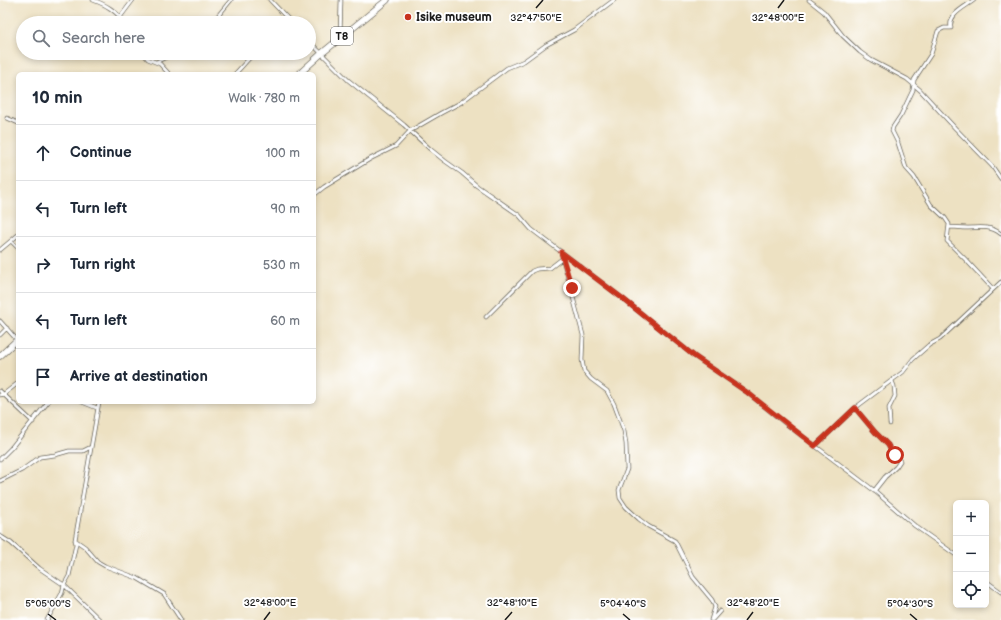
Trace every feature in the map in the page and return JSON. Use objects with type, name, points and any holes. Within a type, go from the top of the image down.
[{"type":"highway","name":"T8","points":[[316,59],[387,0]]},
{"type":"highway","name":"T8","points":[[301,72],[314,60]]},
{"type":"highway","points":[[0,356],[16,340]]},
{"type":"street","points":[[94,0],[108,6],[121,16],[133,0]]},
{"type":"street","points":[[218,16],[231,0]]},
{"type":"street","points":[[275,0],[271,1],[285,16]]},
{"type":"street","points":[[340,0],[340,38]]},
{"type":"street","points":[[316,193],[370,159],[396,146],[410,131],[460,103],[507,68],[524,61],[546,45],[574,30],[614,0]]},
{"type":"street","points":[[809,0],[824,12],[843,36],[860,52],[871,60],[904,76],[913,83],[992,166],[1001,179]]},
{"type":"street","points":[[974,0],[952,16],[950,24],[951,28],[944,28],[938,31],[929,58],[914,80],[913,90],[901,115],[893,127],[892,133],[898,143],[904,165],[914,177],[931,205],[945,218],[949,227],[946,238],[948,244],[966,260],[993,290]]},
{"type":"street","points":[[316,49],[348,80],[404,124],[430,149],[462,173],[476,186],[519,215],[531,229],[622,298],[694,356],[748,393],[874,491],[915,526],[953,553]]},
{"type":"street","points":[[151,60],[160,64],[167,72]]},
{"type":"street","points":[[156,62],[160,60]]},
{"type":"street","points":[[237,72],[248,60]]},
{"type":"street","points":[[7,118],[16,123]]},
{"type":"street","points":[[949,227],[978,227],[994,229],[1001,234]]},
{"type":"street","points":[[0,250],[16,237]]},
{"type":"street","points":[[11,241],[16,246]]},
{"type":"street","points":[[561,252],[572,288],[583,335],[582,360],[584,371],[591,379],[607,391],[614,404],[624,431],[627,469],[619,490],[620,498],[626,507],[643,522],[675,541],[693,577],[712,600],[715,607],[711,620]]},
{"type":"street","points":[[486,317],[532,271],[536,269],[550,268],[563,258]]},
{"type":"street","points":[[815,446],[855,408],[903,372],[913,359],[929,345],[940,339],[1001,282]]},
{"type":"street","points":[[0,321],[16,338]]},
{"type":"street","points":[[0,335],[7,328]]},
{"type":"street","points":[[890,424],[889,408],[895,396],[892,381]]},
{"type":"street","points":[[2,395],[16,384]]},
{"type":"street","points":[[0,391],[2,395],[33,422]]},
{"type":"street","points":[[0,459],[8,452],[46,404]]},
{"type":"street","points":[[87,404],[97,408]]},
{"type":"street","points":[[48,620],[69,576],[76,544],[75,540],[98,404]]},
{"type":"street","points":[[855,408],[888,445],[892,453],[900,461],[896,468],[886,475],[874,491]]},
{"type":"street","points":[[0,481],[22,470],[40,457],[69,451],[83,451],[91,447]]},
{"type":"street","points":[[0,536],[11,543],[39,568],[64,585],[100,620]]},
{"type":"street","points":[[75,540],[85,547],[98,562],[104,566],[137,578],[164,594],[181,620]]},
{"type":"street","points":[[989,583],[1001,592]]},
{"type":"street","points":[[711,620],[720,611]]},
{"type":"place","name":"Isike museum","points":[[408,17]]},
{"type":"route","points":[[572,288],[561,252],[622,298],[694,356],[748,393],[815,446],[855,408],[895,455]]}]
